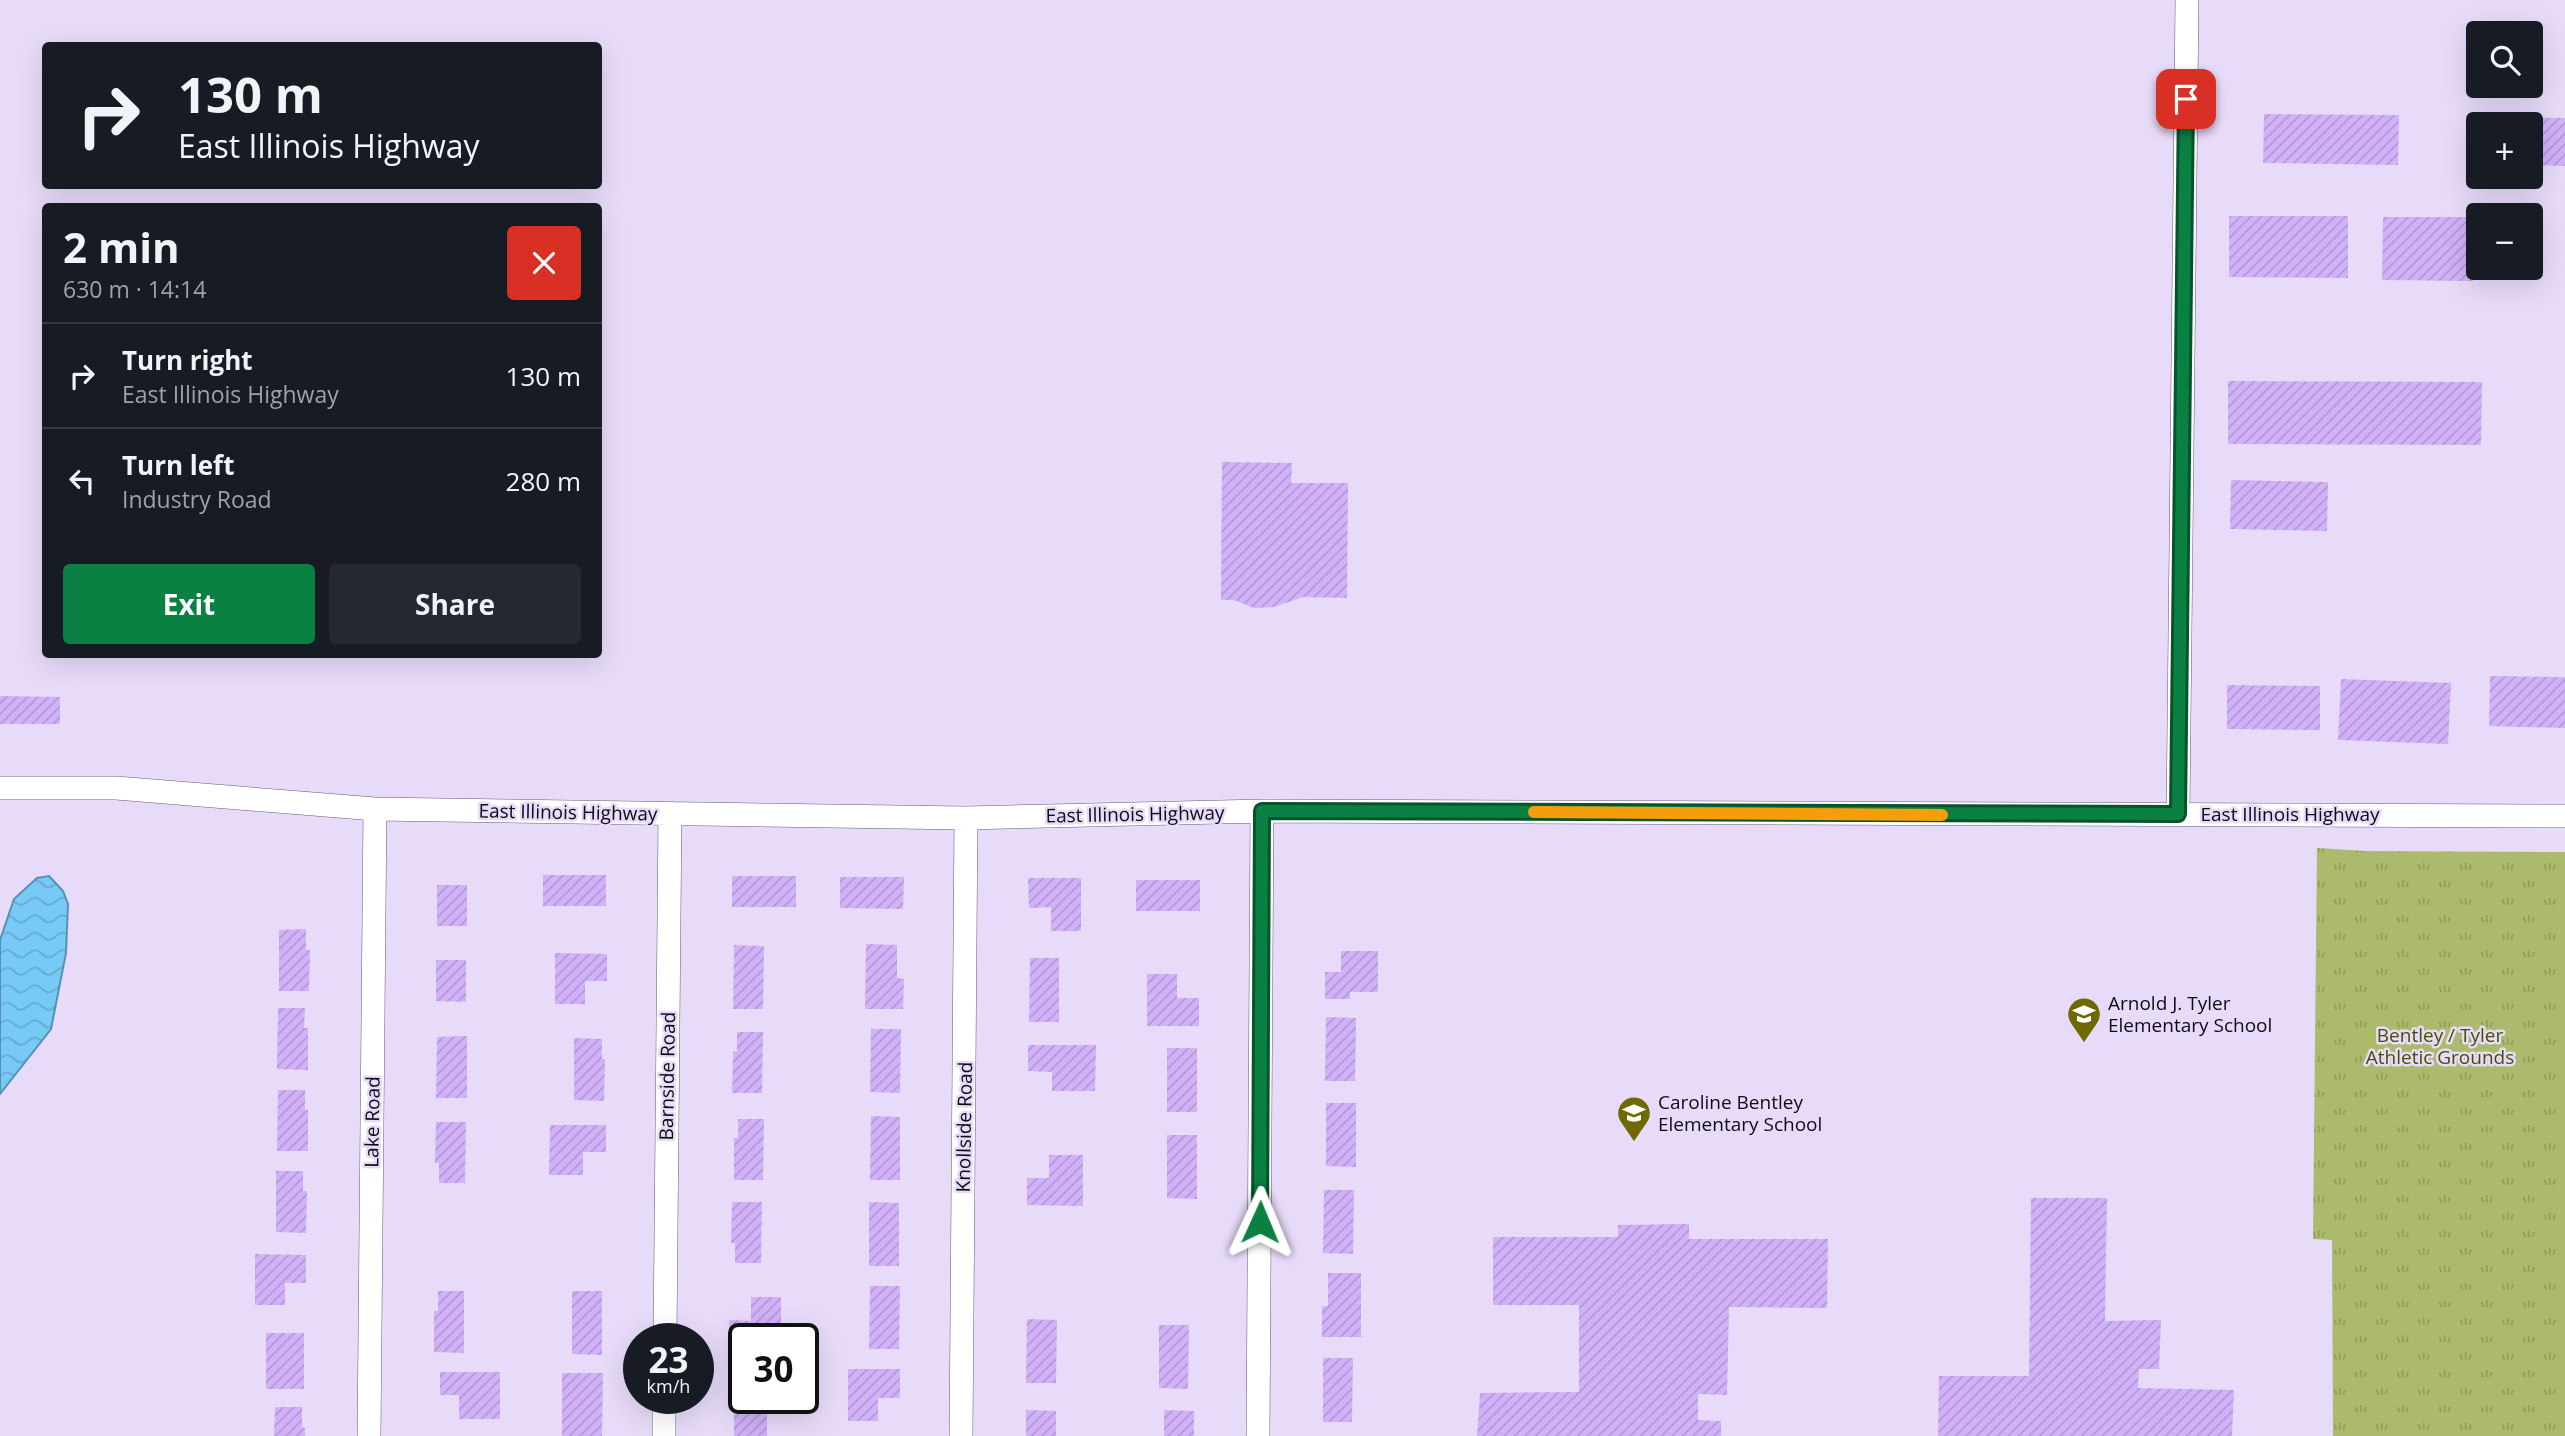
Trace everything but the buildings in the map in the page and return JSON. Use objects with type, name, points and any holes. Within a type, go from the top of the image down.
[{"type":"street","points":[[2178,814],[2187,0]]},
{"type":"street","name":"East Illinois Highway","points":[[0,788],[116,788],[374,809],[967,818],[1262,811],[2565,816]]},
{"type":"street","name":"Lake Road","points":[[369,1436],[374,809]]},
{"type":"street","points":[[1258,1436],[1262,811]]},
{"type":"street","name":"Barnside Road","points":[[665,1323],[670,813]]},
{"type":"street","name":"Knollside Road","points":[[961,1436],[967,818]]},
{"type":"street","points":[[664,1414],[664,1436]]},
{"type":"green space","name":"Bentley / Tyler Athletic Grounds","points":[[2317,848],[2365,851],[2565,852],[2565,1436],[2333,1436],[2332,1240],[2313,1239]]},
{"type":"water","points":[[49,876],[63,891],[68,904],[66,953],[51,1029],[0,1094],[0,940],[14,899],[37,878]]},
{"type":"slow traffic","points":[[1534,812],[1942,815]]},
{"type":"place","name":"Arnold J. Tyler Elementary School","points":[[2084,1044]]},
{"type":"place","name":"Caroline Bentley Elementary School","points":[[1634,1143]]},
{"type":"route","points":[[1260,1222],[1262,811],[2178,814],[2186,99]]}]
